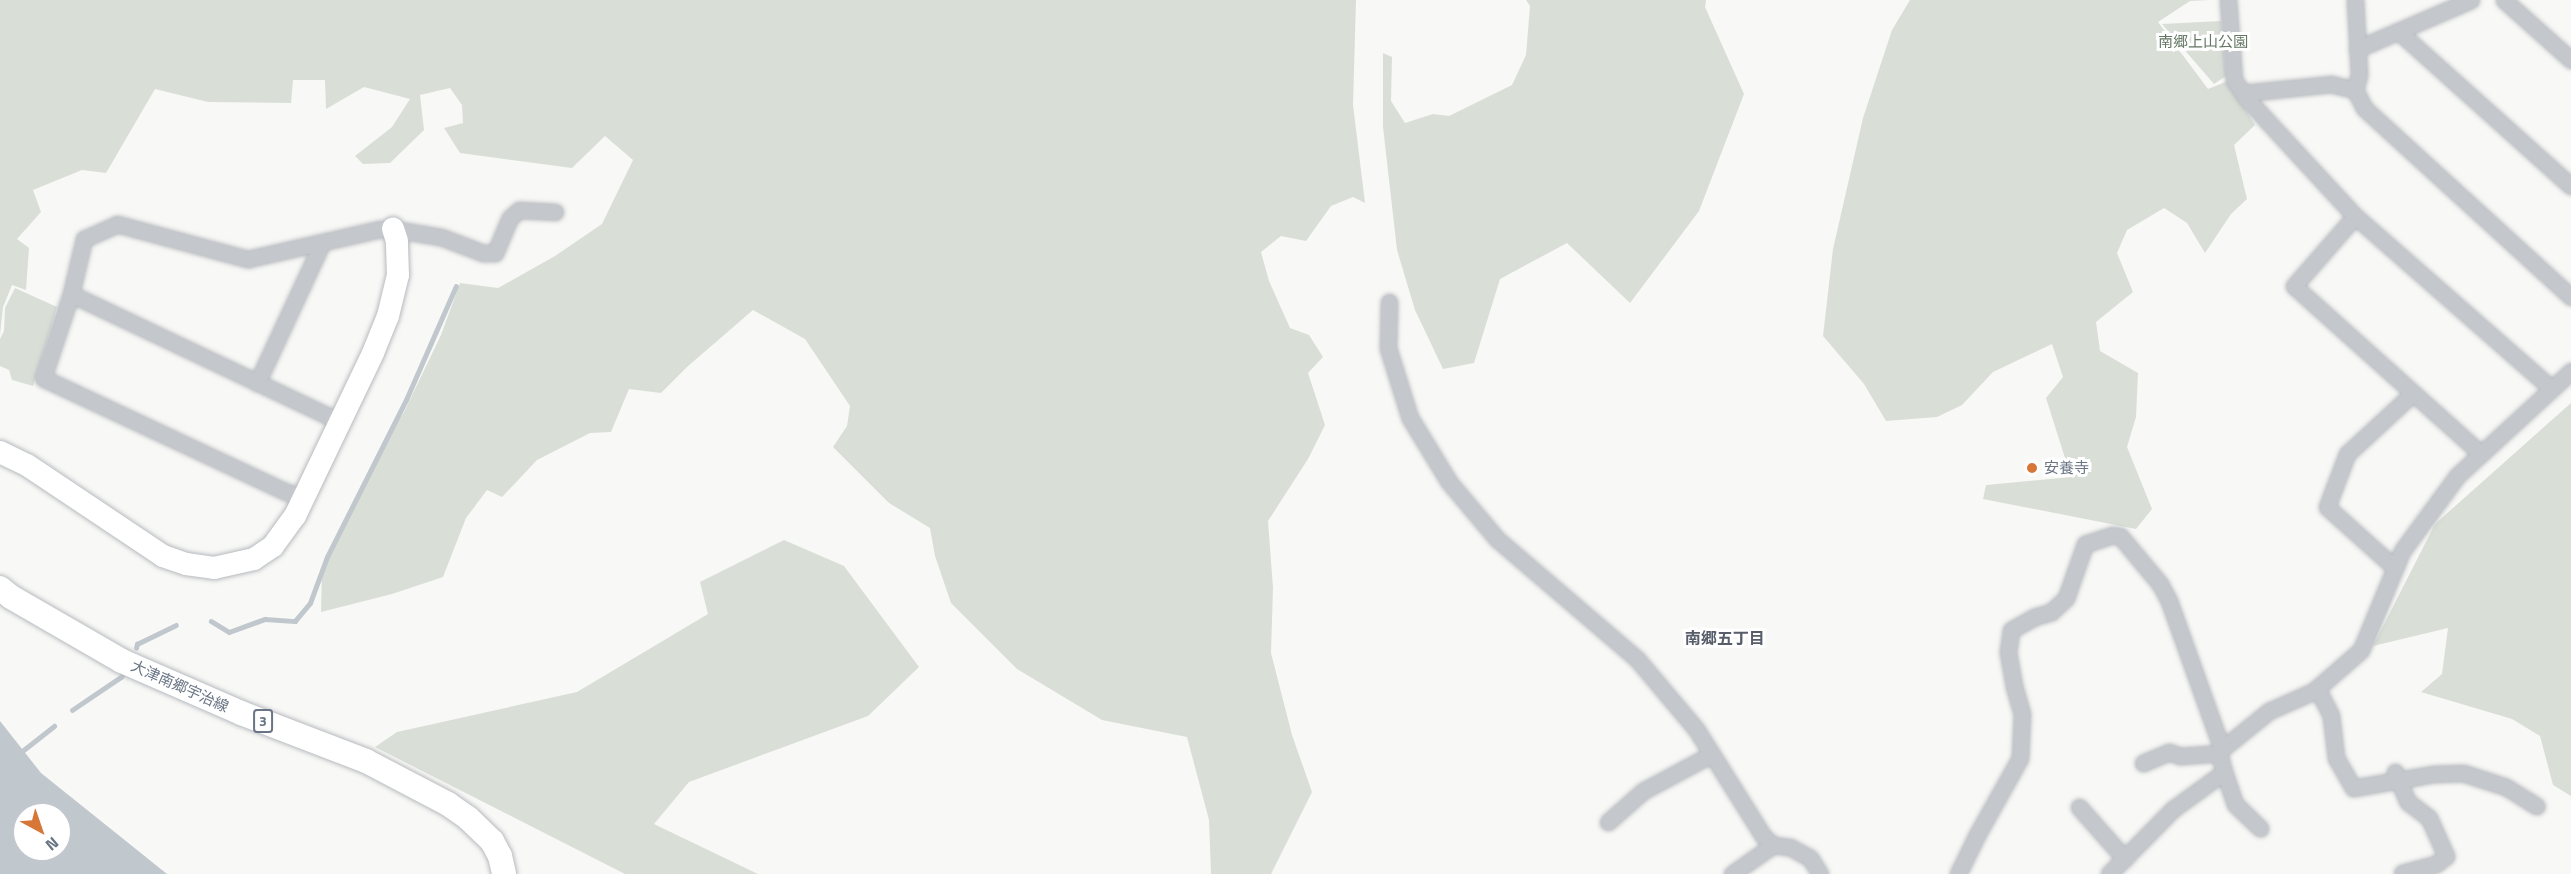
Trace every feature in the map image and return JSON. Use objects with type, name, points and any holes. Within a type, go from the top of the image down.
[{"type":"main road","name":"大津南郷宇治線","points":[[0,588],[122,661],[241,713],[366,761],[448,804],[481,829],[492,841],[500,856],[504,874]]},
{"type":"street","points":[[2228,0],[2234,80],[2243,93],[2355,216],[2551,388]]},
{"type":"street","points":[[2355,0],[2359,75],[2355,90],[2364,108],[2571,297]]},
{"type":"street","points":[[2357,49],[2471,0]]},
{"type":"street","points":[[2504,0],[2571,60]]},
{"type":"street","points":[[2398,31],[2571,186]]},
{"type":"street","points":[[2243,93],[2331,84],[2355,90]]},
{"type":"street","points":[[304,498],[43,378],[71,294],[84,239],[117,224],[248,259],[393,229],[441,237],[483,253],[495,253],[510,218],[519,210],[555,212]]},
{"type":"street","points":[[2355,216],[2294,286],[2480,453]]},
{"type":"street","points":[[0,452],[27,465],[163,556],[186,564],[213,568],[254,559],[273,546],[295,516],[388,316],[398,275],[397,240],[393,229]]},
{"type":"street","points":[[257,383],[322,243]]},
{"type":"street","points":[[71,294],[340,422]]},
{"type":"street","points":[[1389,302],[1388,348],[1410,418],[1449,482],[1497,539],[1637,659],[1696,729],[1749,817],[1773,845]]},
{"type":"street","points":[[2143,763],[2169,752],[2180,756],[2220,751],[2269,711],[2318,688],[2361,650],[2402,551],[2457,476],[2571,371]]},
{"type":"street","points":[[2395,568],[2326,507],[2347,454],[2413,393]]},
{"type":"street","points":[[1958,874],[2020,759],[2022,714],[2013,686],[2008,652],[2011,630],[2034,617],[2051,612],[2066,598],[2085,544],[2097,538],[2120,536],[2160,584],[2169,601],[2220,751],[2224,772],[2235,804],[2260,828]]},
{"type":"street","points":[[2318,688],[2331,716],[2336,758],[2353,788],[2397,776],[2452,772],[2475,775],[2506,787],[2536,806]]},
{"type":"street","points":[[1608,822],[1643,791],[1712,754]]},
{"type":"street","points":[[2109,874],[2173,809],[2224,772]]},
{"type":"street","points":[[2397,776],[2408,802],[2429,818],[2445,856],[2436,864],[2409,873]]},
{"type":"street","points":[[2079,807],[2125,859]]},
{"type":"street","points":[[1732,874],[1773,845],[1790,847],[1810,858],[1820,874]]},
{"type":"green space","points":[[0,0],[1356,0],[1353,105],[1365,203],[1353,197],[1331,206],[1306,241],[1281,236],[1261,252],[1269,281],[1290,328],[1309,335],[1323,357],[1308,373],[1325,425],[1308,459],[1268,521],[1273,588],[1271,653],[1292,735],[1312,792],[1271,874],[1211,874],[1209,820],[1187,737],[1102,720],[1017,669],[951,603],[935,556],[930,528],[889,503],[833,447],[847,426],[850,406],[805,339],[753,310],[687,367],[661,393],[629,389],[611,432],[590,433],[537,460],[502,497],[487,490],[466,518],[443,577],[392,594],[321,612],[322,571],[441,335],[460,283],[498,288],[555,256],[602,224],[633,160],[605,136],[572,168],[460,153],[444,128],[463,123],[462,105],[450,88],[420,95],[424,130],[390,163],[363,164],[355,156],[392,127],[410,99],[364,87],[326,109],[325,80],[293,80],[291,103],[208,102],[155,89],[106,173],[82,170],[33,190],[41,212],[17,239],[29,248],[26,290],[12,285],[3,307],[0,335]]},
{"type":"green space","points":[[1526,0],[1706,0],[1705,7],[1744,94],[1699,211],[1630,303],[1567,243],[1500,279],[1474,363],[1443,369],[1415,310],[1397,250],[1383,127],[1383,53],[1392,57],[1391,101],[1405,123],[1433,114],[1449,116],[1512,85],[1526,55],[1530,6]]},
{"type":"green space","points":[[1910,0],[2209,0],[2190,1],[2158,22],[2208,89],[2228,81],[2255,125],[2234,145],[2247,199],[2231,214],[2205,253],[2187,223],[2164,208],[2127,230],[2117,253],[2133,292],[2096,322],[2100,351],[2138,373],[2136,417],[2127,447],[2152,509],[2136,529],[1983,499],[1986,485],[2071,477],[2046,398],[2063,377],[2052,344],[1993,372],[1962,405],[1937,417],[1886,421],[1864,384],[1823,336],[1833,249],[1863,118],[1892,30]]},
{"type":"green space","name":"南郷上山公園","points":[[2221,21],[2226,76],[2214,84],[2162,24]]},
{"type":"green space","points":[[15,288],[57,307],[33,386],[12,380],[9,370],[0,366],[0,339],[4,331],[5,308]]},
{"type":"green space","points":[[2571,403],[2571,796],[2553,785],[2540,736],[2512,719],[2421,692],[2442,674],[2448,628],[2373,646],[2435,524]]},
{"type":"green space","points":[[784,540],[844,566],[919,667],[868,716],[689,782],[654,824],[758,874],[625,874],[375,747],[397,732],[577,692],[708,614],[700,582]]},
{"type":"shaded area","points":[[0,721],[41,773],[167,874],[0,874]]},
{"type":"waterway","points":[[211,621],[229,632],[265,619],[295,621],[310,603],[327,557],[406,400],[456,286]]},
{"type":"waterway","points":[[136,648],[137,644],[176,625]]},
{"type":"waterway","points":[[72,710],[121,677],[126,671]]},
{"type":"waterway","points":[[21,752],[54,726]]},
{"type":"place","name":"安養寺","points":[[2032,468]]},
{"type":"district","name":"南郷五丁目","points":[[1725,638]]}]
